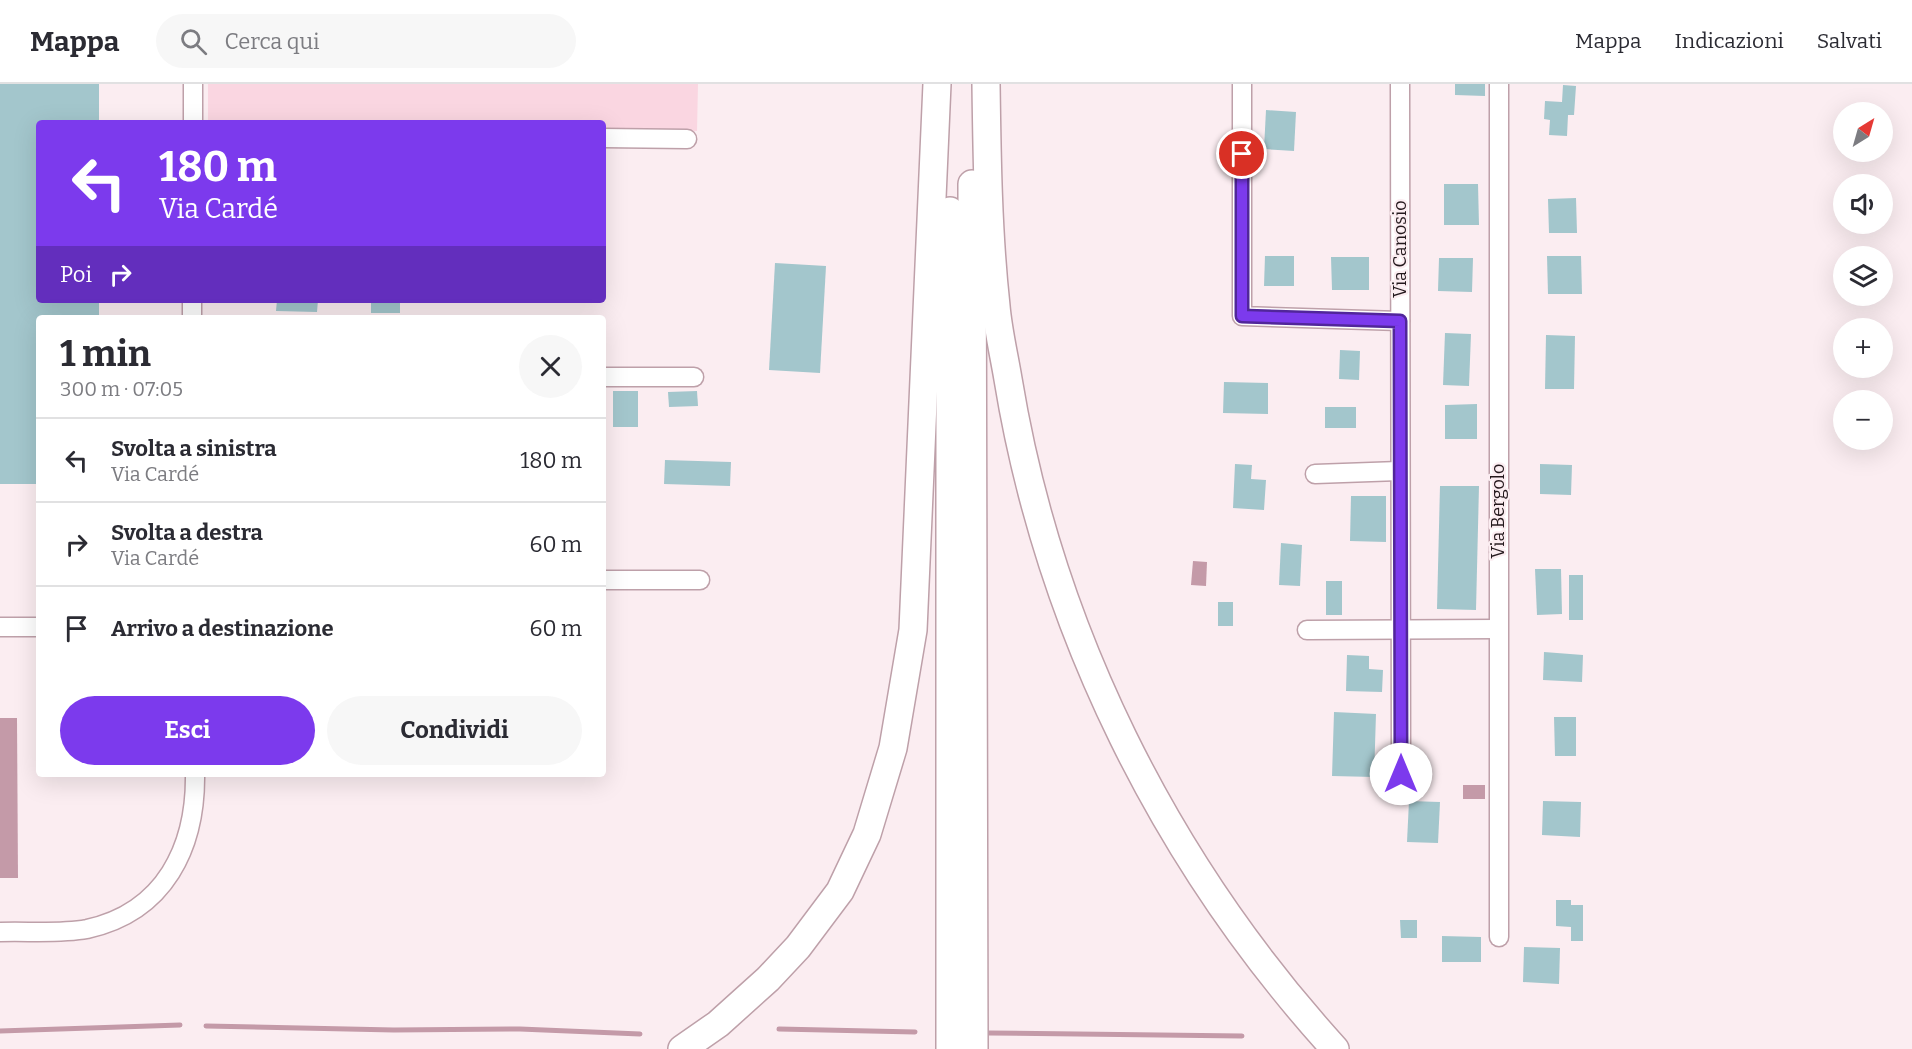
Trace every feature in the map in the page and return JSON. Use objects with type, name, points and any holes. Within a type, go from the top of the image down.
[{"type":"highway","points":[[681,1049],[718,1024],[768,980],[798,947],[840,891],[867,834],[893,748],[913,630],[937,84]]},
{"type":"highway","points":[[950,84],[974,1049]]},
{"type":"highway","points":[[950,1049],[972,84]]},
{"type":"highway","points":[[986,84],[996,307],[1016,427],[1047,548],[1078,634],[1128,749],[1194,867],[1250,948],[1335,1049]]},
{"type":"street","points":[[193,84],[193,120]]},
{"type":"street","points":[[1242,84],[1242,316],[1400,321]]},
{"type":"street","name":"Via Canosio","points":[[1400,84],[1401,774]]},
{"type":"street","name":"Via Bergolo","points":[[1499,84],[1499,937]]},
{"type":"street","points":[[606,138],[687,139]]},
{"type":"street","points":[[606,377],[694,377]]},
{"type":"street","points":[[1315,474],[1399,471]]},
{"type":"street","points":[[606,580],[700,580]]},
{"type":"street","points":[[0,627],[36,627]]},
{"type":"street","points":[[1307,630],[1498,629]]},
{"type":"street","points":[[0,932],[88,928],[111,921],[146,901],[164,883],[177,864],[188,838],[195,810],[195,777]]},
{"type":"shaded area","points":[[208,84],[698,84],[697,131],[606,130],[606,120],[208,120]]},
{"type":"shaded area","points":[[1193,561],[1207,562],[1206,586],[1191,585]]},
{"type":"shaded area","points":[[0,718],[17,718],[18,878],[0,878]]},
{"type":"shaded area","points":[[1463,785],[1485,785],[1485,799],[1463,799]]},
{"type":"building","points":[[0,84],[99,84],[99,120],[36,120],[36,303],[99,303],[99,315],[36,315],[36,484],[0,484]]},
{"type":"building","points":[[1455,84],[1485,84],[1485,96],[1455,95]]},
{"type":"building","points":[[1563,85],[1576,86],[1574,115],[1568,115],[1567,136],[1549,135],[1550,120],[1544,119],[1545,101],[1562,102]]},
{"type":"building","points":[[1266,110],[1296,112],[1294,151],[1264,149]]},
{"type":"building","points":[[1444,184],[1478,184],[1479,225],[1444,225]]},
{"type":"building","points":[[1576,198],[1577,233],[1549,233],[1548,199]]},
{"type":"building","points":[[1265,256],[1294,256],[1294,286],[1264,286]]},
{"type":"building","points":[[1547,256],[1581,256],[1582,294],[1548,294]]},
{"type":"building","points":[[1331,257],[1369,257],[1369,290],[1332,290]]},
{"type":"building","points":[[1439,258],[1473,258],[1472,292],[1438,291]]},
{"type":"building","points":[[775,263],[826,266],[820,373],[769,370]]},
{"type":"building","points":[[277,303],[318,303],[317,312],[276,311]]},
{"type":"building","points":[[371,303],[400,303],[400,313],[371,313]]},
{"type":"building","points":[[1445,333],[1471,334],[1469,386],[1443,385]]},
{"type":"building","points":[[1546,335],[1575,336],[1574,389],[1545,389]]},
{"type":"building","points":[[1340,350],[1360,351],[1359,380],[1339,379]]},
{"type":"building","points":[[1224,382],[1268,383],[1268,414],[1223,413]]},
{"type":"building","points":[[613,391],[638,391],[638,427],[613,427]]},
{"type":"building","points":[[697,391],[698,406],[669,407],[668,392]]},
{"type":"building","points":[[1477,404],[1477,439],[1445,439],[1445,405]]},
{"type":"building","points":[[1325,407],[1356,407],[1356,428],[1325,428]]},
{"type":"building","points":[[665,460],[731,462],[730,486],[664,484]]},
{"type":"building","points":[[1235,464],[1252,465],[1251,479],[1266,480],[1264,510],[1233,508]]},
{"type":"building","points":[[1540,464],[1572,465],[1571,495],[1540,494]]},
{"type":"building","points":[[1440,486],[1479,486],[1476,610],[1437,609]]},
{"type":"building","points":[[1351,496],[1386,496],[1386,542],[1350,541]]},
{"type":"building","points":[[1281,543],[1302,545],[1300,586],[1279,585]]},
{"type":"building","points":[[1535,569],[1561,569],[1562,614],[1537,615]]},
{"type":"building","points":[[1569,575],[1583,575],[1583,620],[1569,620]]},
{"type":"building","points":[[1326,581],[1342,581],[1342,615],[1326,615]]},
{"type":"building","points":[[1218,602],[1233,602],[1233,626],[1218,626]]},
{"type":"building","points":[[1544,652],[1583,655],[1582,682],[1543,680]]},
{"type":"building","points":[[1347,655],[1369,656],[1369,669],[1383,670],[1382,692],[1346,691]]},
{"type":"building","points":[[1334,712],[1376,714],[1374,777],[1332,776]]},
{"type":"building","points":[[1554,717],[1576,717],[1576,756],[1555,756]]},
{"type":"building","points":[[1409,801],[1440,802],[1438,843],[1407,842]]},
{"type":"building","points":[[1543,801],[1581,802],[1580,837],[1542,835]]},
{"type":"building","points":[[1556,900],[1571,900],[1571,905],[1583,905],[1583,941],[1571,941],[1571,927],[1556,926]]},
{"type":"building","points":[[1400,920],[1417,920],[1417,938],[1401,938]]},
{"type":"building","points":[[1442,936],[1481,937],[1481,962],[1442,962]]},
{"type":"building","points":[[1524,947],[1560,948],[1559,984],[1523,982]]},
{"type":"waterway","points":[[0,1031],[180,1025]]},
{"type":"waterway","points":[[206,1026],[394,1030],[520,1029],[640,1034]]},
{"type":"waterway","points":[[779,1029],[915,1032]]},
{"type":"waterway","points":[[989,1033],[1242,1036]]},
{"type":"route","points":[[1242,154],[1242,316],[1400,321],[1401,774]]}]
